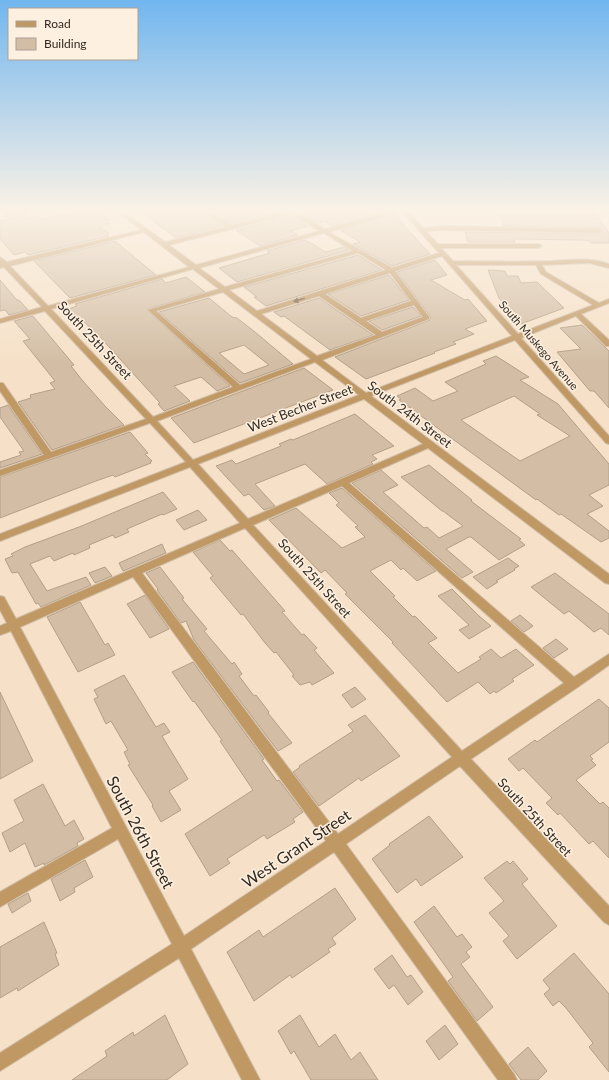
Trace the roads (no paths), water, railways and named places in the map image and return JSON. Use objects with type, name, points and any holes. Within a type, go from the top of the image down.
[{"type":"street","name":"South 24th Street","points":[[188,261],[609,580]]},
{"type":"street","points":[[0,320],[215,261]]},
{"type":"street","points":[[240,388],[151,310],[323,261]]},
{"type":"street","points":[[0,474],[240,388],[427,318],[391,270],[377,261]]},
{"type":"street","points":[[256,314],[419,261]]},
{"type":"street","name":"South 25th Street","points":[[2,263],[192,464],[461,758],[609,917]]},
{"type":"street","points":[[452,263],[601,263],[609,266]]},
{"type":"street","name":"South Muskego Avenue","points":[[452,263],[609,441]]},
{"type":"street","points":[[538,263],[543,273],[598,305]]},
{"type":"street","points":[[319,293],[381,335]]},
{"type":"street","name":"West Becher Street","points":[[0,538],[518,337],[609,300]]},
{"type":"street","points":[[360,321],[415,302]]},
{"type":"street","points":[[576,313],[609,344]]},
{"type":"street","points":[[0,386],[49,456]]},
{"type":"street","points":[[0,631],[430,444]]},
{"type":"street","points":[[344,482],[574,684]]},
{"type":"street","points":[[135,572],[336,843],[508,1080]]},
{"type":"street","name":"South 26th Street","points":[[0,600],[251,1080]]},
{"type":"street","name":"West Grant Street","points":[[0,1063],[182,947],[609,659]]},
{"type":"street","points":[[0,900],[121,830]]}]
